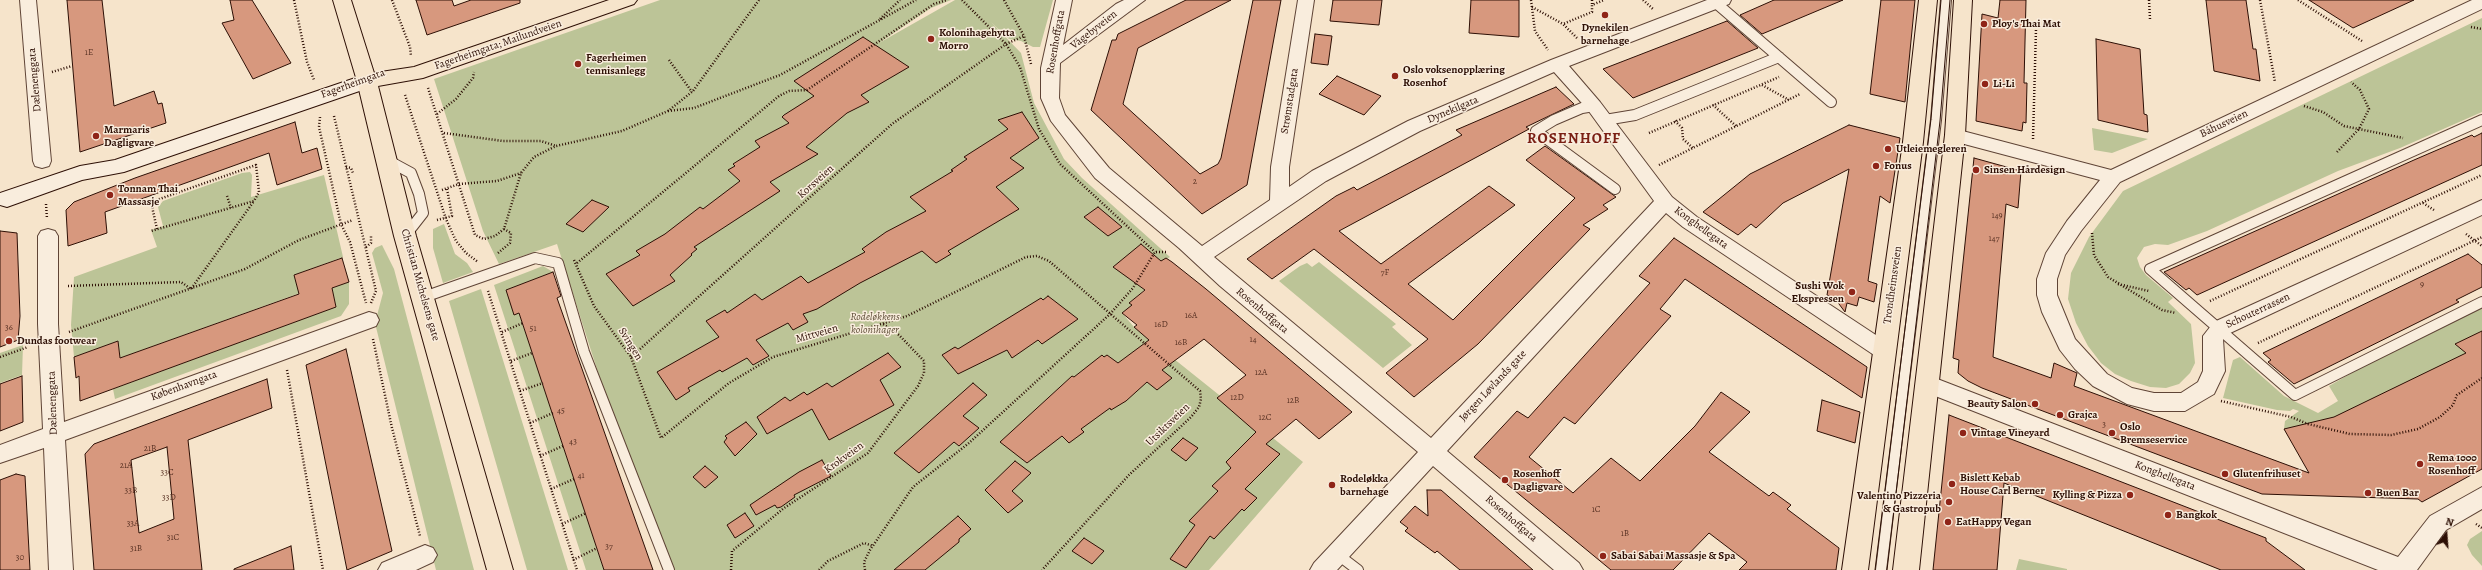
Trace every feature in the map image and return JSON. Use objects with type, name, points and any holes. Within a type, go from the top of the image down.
[{"type":"main road","name":"Christian Michelsens gate","points":[[342,0],[366,81],[405,236],[424,297],[500,570]]},
{"type":"main road","name":"Fagerheimgata","points":[[366,81],[413,60],[588,0]]},
{"type":"main road","name":"Fagerheimgata; Mailundveien","points":[[366,81],[416,74],[628,0]]},
{"type":"main road","name":"Trondheimsveien","points":[[1854,570],[1913,142],[1928,0]]},
{"type":"main road","points":[[1906,570],[1955,135],[1964,0]]},
{"type":"street","name":"Dælenenggata","points":[[28,0],[42,161]]},
{"type":"street","name":"Rosenhoffgata","points":[[1064,0],[1052,60],[1050,98],[1057,117],[1102,173],[1201,256],[1227,281],[1432,451],[1571,570]]},
{"type":"street","name":"Vågebyveien","points":[[1052,60],[1066,52],[1122,8],[1137,0]]},
{"type":"street","name":"Strømstadgata","points":[[1279,202],[1280,167],[1306,0]]},
{"type":"street","name":"Dynekilgata","points":[[1201,256],[1319,176],[1414,126],[1557,64],[1720,1]]},
{"type":"street","name":"Båhusveien","points":[[2113,177],[2277,92],[2335,71],[2482,2]]},
{"type":"street","name":"Konghellegata","points":[[1557,64],[1605,120],[1665,202],[1690,222],[1884,351]]},
{"type":"street","name":"Fagerheimgata","points":[[2,201],[45,199],[64,194],[83,186],[117,167],[366,81]]},
{"type":"street","points":[[1955,135],[2113,177]]},
{"type":"street","name":"Schouterrassen","points":[[2113,177],[2074,226],[2056,253],[2047,279],[2047,295],[2052,312],[2067,344],[2082,363],[2100,380],[2127,396],[2154,402],[2185,402],[2206,388],[2214,371],[2213,336],[2218,330],[2482,207]]},
{"type":"street","name":"Jørgen Løvlands gate","points":[[1329,562],[1665,202]]},
{"type":"street","name":"Dælenenggata","points":[[48,236],[48,324],[61,570]]},
{"type":"street","name":"Københavngata","points":[[0,454],[284,350],[368,314]]},
{"type":"street","name":"Konghellegata","points":[[1928,384],[2403,570]]},
{"type":"street","points":[[2403,570],[2438,523],[2482,497]]},
{"type":"street","points":[[390,570],[425,555]]},
{"type":"lane","points":[[1881,570],[1936,120],[1946,0]]},
{"type":"lane","points":[[1720,1],[1794,71],[1831,102]]},
{"type":"lane","points":[[1605,120],[1635,115],[1779,57]]},
{"type":"lane","points":[[1594,106],[1582,108],[1554,120],[1536,131],[1615,190]]},
{"type":"lane","points":[[2482,120],[2150,269],[2218,330],[2295,395],[2482,302]]},
{"type":"lane","points":[[424,297],[536,258],[558,263],[584,352],[669,570]]},
{"type":"lane","points":[[1329,562],[1358,570]]},
{"type":"path","points":[[294,0],[307,62],[313,79],[318,83]]},
{"type":"path","points":[[392,0],[410,47],[409,52]]},
{"type":"path","points":[[668,112],[692,92],[759,0]]},
{"type":"path","points":[[876,22],[900,0]]},
{"type":"path","points":[[426,86],[430,90],[475,235],[484,239],[495,236],[504,229],[521,173],[534,157],[556,146],[622,131],[668,112],[694,108],[780,75],[916,0]]},
{"type":"path","name":"Svingen","points":[[661,438],[631,357],[594,306],[577,263],[779,96],[789,91],[807,90],[934,4],[947,0]]},
{"type":"path","points":[[1004,0],[1012,11],[1024,36],[1031,65]]},
{"type":"path","points":[[1531,0],[1535,31],[1557,64]]},
{"type":"path","points":[[1563,24],[1592,12],[1592,0]]},
{"type":"path","points":[[1592,5],[1604,0]]},
{"type":"path","points":[[1643,0],[1655,10]]},
{"type":"path","points":[[2148,0],[2150,19]]},
{"type":"path","points":[[2260,0],[2277,92],[2323,112],[2344,126],[2432,143]]},
{"type":"path","points":[[2298,0],[2364,42]]},
{"type":"path","points":[[1532,7],[1563,24],[1579,40]]},
{"type":"path","points":[[2033,144],[2036,29]]},
{"type":"path","name":"Korsveien","points":[[631,357],[892,124],[1006,44],[1024,36]]},
{"type":"path","points":[[669,60],[692,92]]},
{"type":"path","points":[[437,114],[456,99],[473,78],[475,68]]},
{"type":"path","points":[[1649,133],[1794,71]]},
{"type":"path","points":[[2335,71],[2356,87],[2366,100],[2369,109],[2359,130],[2337,152]]},
{"type":"path","points":[[1762,85],[1789,100]]},
{"type":"path","points":[[1657,166],[1814,87]]},
{"type":"path","points":[[405,95],[446,219],[461,247],[479,262],[486,259]]},
{"type":"path","points":[[1713,105],[1736,126]]},
{"type":"path","points":[[322,112],[318,120],[319,127],[341,224],[350,242],[368,314],[392,428],[425,555]]},
{"type":"path","points":[[334,116],[376,291],[368,314]]},
{"type":"path","points":[[1676,121],[1682,128],[1683,138],[1693,148]]},
{"type":"path","points":[[444,133],[503,141],[541,141],[556,146]]},
{"type":"path","points":[[157,230],[151,202],[256,165],[259,192],[254,202],[191,289]]},
{"type":"path","points":[[346,166],[351,168],[354,173]]},
{"type":"path","points":[[442,190],[459,184],[497,181],[521,173]]},
{"type":"path","points":[[2194,309],[2482,175]]},
{"type":"path","points":[[435,215],[437,221],[452,216],[447,189]]},
{"type":"path","points":[[227,196],[231,208]]},
{"type":"path","points":[[151,231],[254,202]]},
{"type":"path","points":[[2423,202],[2436,212]]},
{"type":"path","points":[[65,333],[245,269],[299,240],[353,220]]},
{"type":"path","points":[[2092,227],[2094,255],[2108,277],[2162,310],[2179,314]]},
{"type":"path","points":[[492,256],[510,243],[511,233],[504,229]]},
{"type":"path","points":[[2462,231],[2482,246]]},
{"type":"path","points":[[366,248],[371,243],[371,236]]},
{"type":"path","points":[[2242,350],[2482,237]]},
{"type":"path","points":[[865,570],[864,562],[872,546],[913,487],[969,442],[1110,314],[1133,288],[1155,252],[1170,252]]},
{"type":"path","name":"Mittveien","points":[[661,438],[729,383],[773,357],[907,316],[967,288],[1026,256],[1037,256]]},
{"type":"path","name":"Utsiktsveien","points":[[1037,256],[1049,261],[1200,391],[1199,407],[1129,475],[1042,570]]},
{"type":"path","points":[[67,286],[181,282],[191,289]]},
{"type":"path","points":[[486,284],[577,570]]},
{"type":"path","points":[[2118,284],[2151,291]]},
{"type":"path","points":[[502,332],[523,323]]},
{"type":"path","name":"Krokveien","points":[[731,570],[732,551],[784,508],[868,453],[918,386],[924,373],[924,361],[899,335],[882,324]]},
{"type":"path","points":[[0,357],[31,346]]},
{"type":"path","points":[[284,350],[323,570]]},
{"type":"path","points":[[511,361],[532,353]]},
{"type":"path","points":[[2215,397],[2222,401],[2291,417],[2333,430],[2366,436],[2391,435],[2418,429],[2440,417],[2453,405],[2457,395],[2482,378]]},
{"type":"path","points":[[520,392],[543,382]]},
{"type":"path","points":[[530,423],[553,413]]},
{"type":"path","points":[[540,456],[563,446]]},
{"type":"path","points":[[551,489],[574,479]]},
{"type":"path","points":[[562,524],[586,513]]},
{"type":"path","points":[[2476,524],[2482,528]]},
{"type":"path","points":[[819,570],[828,560],[864,543],[872,546]]},
{"type":"path","points":[[573,560],[597,548]]},
{"type":"green space","name":"Rodeløkkens kolonihager","points":[[660,0],[951,0],[931,8],[879,43],[955,0],[1053,0],[1040,47],[1033,47],[1021,41],[1009,39],[991,22],[1021,53],[1034,103],[1064,159],[1082,178],[1170,257],[1149,270],[1155,281],[1129,303],[1132,305],[1123,314],[1134,327],[1303,462],[1209,570],[666,570],[634,485],[557,244],[499,264],[483,231],[434,79]]},
{"type":"green space","points":[[2482,18],[2482,112],[2400,148],[2338,171],[2207,231],[2168,245],[2155,244],[2144,247],[2137,258],[2140,267],[2146,275],[2173,298],[2168,302],[2191,324],[2195,363],[2190,373],[2179,384],[2166,388],[2150,387],[2131,381],[2115,374],[2101,363],[2088,346],[2076,323],[2068,299],[2071,273],[2089,237],[2123,191]]},
{"type":"green space","points":[[2092,128],[2148,139],[2112,153],[2094,150]]},
{"type":"green space","points":[[250,172],[252,175],[251,197],[324,175],[343,257],[294,275],[300,293],[120,358],[118,341],[74,357],[71,325],[74,277],[157,247],[151,230],[163,226],[158,207],[163,201],[242,173]]},
{"type":"green space","points":[[444,224],[455,254],[467,263],[473,272],[443,283],[433,248],[433,229]]},
{"type":"green space","points":[[382,245],[394,269],[474,570],[436,570],[375,323],[383,293],[372,253],[375,248]]},
{"type":"green space","points":[[1319,262],[1396,324],[1392,327],[1412,345],[1383,368],[1279,281],[1300,266],[1307,263],[1312,267]]},
{"type":"green space","points":[[543,266],[553,272],[506,290],[519,313],[604,570],[586,570],[494,285]]},
{"type":"green space","points":[[349,282],[349,304],[341,316],[115,399],[113,389],[336,307],[332,288]]},
{"type":"green space","points":[[481,289],[568,570],[527,570],[449,301]]},
{"type":"green space","points":[[2482,308],[2482,365],[2310,474],[2284,429],[2285,421],[2299,411],[2293,409],[2290,411],[2277,410],[2223,398],[2233,360],[2240,357],[2284,396],[2318,413],[2338,401],[2329,386],[2362,367]]},
{"type":"green space","points":[[23,345],[22,375],[0,383],[0,353]]},
{"type":"green space","points":[[2482,531],[2482,566],[2472,555],[2467,545],[2470,539]]},
{"type":"green space","points":[[2019,559],[2067,569],[2067,570],[2016,570]]},
{"type":"building","points":[[67,0],[102,0],[114,106],[154,91],[158,104],[162,103],[166,123],[80,152]]},
{"type":"building","points":[[230,0],[252,0],[291,63],[253,79],[222,23],[234,20]]},
{"type":"building","points":[[416,0],[452,0],[454,6],[471,0],[520,0],[520,3],[427,35]]},
{"type":"building","points":[[1186,0],[1231,0],[1138,48],[1123,104],[1200,174],[1218,164],[1221,158],[1253,0],[1281,0],[1247,185],[1202,214],[1091,110],[1112,40],[1116,40],[1118,34]]},
{"type":"building","points":[[1333,0],[1382,0],[1379,25],[1330,21]]},
{"type":"building","points":[[1471,0],[1519,0],[1519,37],[1469,33]]},
{"type":"building","points":[[1774,0],[1843,0],[1762,34],[1740,15]]},
{"type":"building","points":[[1881,0],[1915,0],[1905,102],[1870,94]]},
{"type":"building","points":[[2000,0],[2026,0],[2024,83],[2027,83],[2026,123],[2023,122],[2022,131],[1976,121],[1982,14],[1998,18]]},
{"type":"building","points":[[2206,0],[2246,0],[2253,49],[2256,49],[2260,81],[2214,71]]},
{"type":"building","points":[[2309,0],[2414,0],[2353,28]]},
{"type":"building","points":[[1727,21],[1758,48],[1633,98],[1603,69]]},
{"type":"building","points":[[1315,34],[1332,36],[1328,65],[1311,63]]},
{"type":"building","points":[[863,37],[909,67],[861,95],[869,102],[847,113],[806,147],[818,154],[770,182],[780,191],[694,247],[697,249],[691,254],[692,255],[670,275],[675,281],[633,306],[606,274],[640,255],[636,251],[665,234],[700,207],[703,209],[740,181],[728,170],[735,166],[733,164],[760,147],[755,141],[789,123],[782,117],[784,115],[814,96],[794,81]]},
{"type":"building","points":[[2096,39],[2140,49],[2144,114],[2147,115],[2148,132],[2098,120]]},
{"type":"building","points":[[1337,76],[1381,96],[1364,115],[1319,94]]},
{"type":"building","points":[[1556,87],[1574,104],[1526,127],[1529,129],[1339,231],[1381,264],[1489,186],[1515,205],[1408,284],[1453,320],[1575,198],[1526,160],[1545,146],[1616,197],[1603,205],[1608,209],[1583,225],[1590,229],[1478,344],[1414,397],[1386,373],[1428,339],[1314,249],[1272,279],[1247,259],[1336,196],[1354,187],[1357,190],[1462,135],[1456,130]]},
{"type":"building","points":[[1022,112],[1039,138],[1010,158],[1024,168],[996,187],[1019,209],[948,251],[951,254],[936,263],[922,251],[860,283],[817,309],[803,314],[808,322],[793,330],[788,323],[756,340],[769,356],[753,365],[747,358],[722,372],[720,370],[688,388],[690,391],[676,400],[657,372],[719,337],[706,321],[725,310],[727,313],[755,294],[762,300],[801,276],[808,283],[865,252],[862,249],[886,232],[926,211],[910,197],[953,171],[951,170],[967,159],[964,157],[1008,129],[998,120]]},
{"type":"building","points":[[295,122],[302,153],[317,148],[322,169],[277,185],[269,153],[105,212],[107,233],[68,246],[66,210],[74,202],[135,178]]},
{"type":"building","points":[[1849,125],[1900,138],[1890,203],[1880,196],[1868,281],[1877,284],[1874,302],[1859,297],[1857,306],[1847,303],[1845,312],[1836,300],[1827,295],[1849,169],[1783,203],[1756,228],[1751,224],[1738,235],[1703,212],[1750,174]]},
{"type":"building","points":[[2482,133],[2482,165],[2197,295],[2189,288],[2186,290],[2164,272],[2414,160],[2472,135],[2474,137]]},
{"type":"building","points":[[1974,158],[2021,171],[2018,208],[2006,204],[1993,357],[2051,378],[2054,363],[2077,373],[2074,386],[2309,473],[2284,429],[2334,417],[2466,353],[2455,344],[2482,331],[2482,469],[2422,502],[2418,499],[2262,494],[1982,388],[1968,381],[1958,373],[1959,360],[1953,358]]},
{"type":"building","points":[[592,200],[609,207],[583,232],[566,224]]},
{"type":"building","points":[[1098,207],[1122,227],[1108,236],[1084,217]]},
{"type":"building","points":[[0,231],[17,233],[20,316],[18,340],[0,347]]},
{"type":"building","points":[[1674,238],[1867,367],[1862,398],[1685,279],[1660,309],[1671,316],[1575,424],[1564,417],[1529,457],[1573,493],[1611,458],[1640,481],[1695,426],[1721,392],[1750,412],[1709,452],[1769,496],[1773,492],[1791,505],[1787,509],[1839,548],[1836,570],[1739,570],[1747,562],[1709,533],[1673,570],[1611,570],[1474,457],[1517,411],[1528,418],[1650,283],[1639,276]]},
{"type":"building","points":[[1141,244],[1161,261],[1166,258],[1172,262],[1206,289],[1352,412],[1319,439],[1296,419],[1266,444],[1280,454],[1245,489],[1257,498],[1244,511],[1242,509],[1214,539],[1210,536],[1186,568],[1170,559],[1195,525],[1189,521],[1218,491],[1212,486],[1231,468],[1226,462],[1256,432],[1217,398],[1246,375],[1204,339],[1162,370],[1172,378],[1157,390],[1147,382],[1126,401],[1111,410],[1110,408],[1081,429],[1084,432],[1069,443],[1062,436],[1027,463],[1000,442],[1072,376],[1074,377],[1102,355],[1104,357],[1107,355],[1118,363],[1149,340],[1134,327],[1137,325],[1122,313],[1132,305],[1129,303],[1145,290],[1113,267]]},
{"type":"building","points":[[2468,254],[2482,265],[2482,287],[2456,300],[2459,302],[2294,384],[2268,362],[2271,360],[2263,353]]},
{"type":"building","points":[[342,258],[349,282],[332,288],[336,307],[80,401],[79,376],[76,378],[74,357],[118,341],[120,358],[299,294],[294,275]]},
{"type":"building","points":[[553,272],[561,296],[557,298],[653,570],[604,570],[519,313],[514,315],[506,290]]},
{"type":"building","points":[[1048,296],[1078,319],[1042,344],[1038,340],[1012,358],[1007,350],[958,374],[942,355],[955,347],[958,349],[1041,298],[1043,300]]},
{"type":"building","points":[[346,349],[392,551],[347,570],[306,365]]},
{"type":"building","points":[[888,353],[901,367],[880,380],[894,405],[829,440],[812,409],[767,434],[757,417],[785,397],[790,401],[804,392],[807,395],[827,383],[832,387]]},
{"type":"building","points":[[22,376],[23,422],[0,431],[0,384]]},
{"type":"building","points":[[267,379],[272,408],[188,440],[202,570],[94,570],[85,454],[94,444]],"holes":[[[167,447],[174,519],[139,533],[131,460]]]},
{"type":"building","points":[[973,383],[987,395],[963,416],[979,428],[959,446],[954,442],[919,473],[894,453]]},
{"type":"building","points":[[1822,400],[1860,412],[1855,443],[1817,431]]},
{"type":"building","points":[[1949,415],[2266,538],[2266,541],[2305,570],[2221,570],[2004,483],[1997,570],[1933,570]]},
{"type":"building","points":[[746,422],[757,434],[735,456],[724,442],[727,438],[725,436]]},
{"type":"building","points":[[1183,438],[1198,448],[1186,461],[1171,450]]},
{"type":"building","points":[[822,460],[831,476],[794,495],[795,497],[781,507],[777,508],[775,505],[756,515],[750,505],[799,472]]},
{"type":"building","points":[[1015,461],[1031,473],[1012,491],[1023,501],[1008,513],[985,490]]},
{"type":"building","points":[[705,466],[718,477],[705,488],[693,477]]},
{"type":"building","points":[[16,474],[25,476],[30,570],[0,570],[0,480]]},
{"type":"building","points":[[1427,490],[1441,490],[1533,570],[1460,570],[1437,551],[1435,553],[1405,531],[1408,528],[1400,522],[1415,506],[1428,516]]},
{"type":"building","points":[[745,513],[754,526],[735,538],[727,525]]},
{"type":"building","points":[[958,516],[971,529],[959,539],[959,542],[925,570],[894,570]]},
{"type":"building","points":[[1084,538],[1104,551],[1092,564],[1072,551]]},
{"type":"building","points":[[291,546],[294,570],[234,570],[234,569]]},
{"type":"tram line","points":[[1875,570],[1931,119],[1941,0]]},
{"type":"tram line","points":[[1887,570],[1940,121],[1950,0]]},
{"type":"place","name":"Dynekilen barnehage","points":[[1605,15]]},
{"type":"place","name":"Ploy's Thai Mat","points":[[1984,24]]},
{"type":"place","name":"Kolonihagehytta Morro","points":[[931,39]]},
{"type":"place","name":"Fagerheimen tennisanlegg","points":[[578,64]]},
{"type":"place","name":"Oslo voksenopplæring Rosenhof","points":[[1395,76]]},
{"type":"place","name":"Li-Li","points":[[1985,84]]},
{"type":"place","name":"Marmaris Dagligvare","points":[[96,136]]},
{"type":"place","name":"Utleiemegleren","points":[[1888,149]]},
{"type":"place","name":"Fonus","points":[[1876,166]]},
{"type":"place","name":"Sinsen Hårdesign","points":[[1976,170]]},
{"type":"place","name":"Tonnam Thai Massasje","points":[[110,195]]},
{"type":"place","name":"Sushi Wok Ekspressen","points":[[1852,292]]},
{"type":"place","name":"Dundas footwear","points":[[9,341]]},
{"type":"place","name":"Beauty Salon","points":[[2035,404]]},
{"type":"place","name":"Grajca","points":[[2060,415]]},
{"type":"place","name":"Vintage Vineyard","points":[[1963,433]]},
{"type":"place","name":"Oslo Bremseservice","points":[[2112,433]]},
{"type":"place","name":"Rema 1000 Rosenhoff","points":[[2420,464]]},
{"type":"place","name":"Glutenfrihuset","points":[[2225,474]]},
{"type":"place","name":"Rosenhoff Dagligvare","points":[[1505,480]]},
{"type":"place","name":"Bislett Kebab House Carl Berner","points":[[1952,484]]},
{"type":"place","name":"Rodeløkka barnehage","points":[[1332,485]]},
{"type":"place","name":"Buen Bar","points":[[2368,493]]},
{"type":"place","name":"Kylling & Pizza","points":[[2130,495]]},
{"type":"place","name":"Valentino Pizzeria & Gastropub","points":[[1949,502]]},
{"type":"place","name":"Bangkok","points":[[2168,515]]},
{"type":"place","name":"EatHappy Vegan","points":[[1948,522]]},
{"type":"place","name":"Sabai Sabai Massasje & Spa","points":[[1603,556]]},
{"type":"district","name":"ROSENHOFF","points":[[1574,139]]}]
